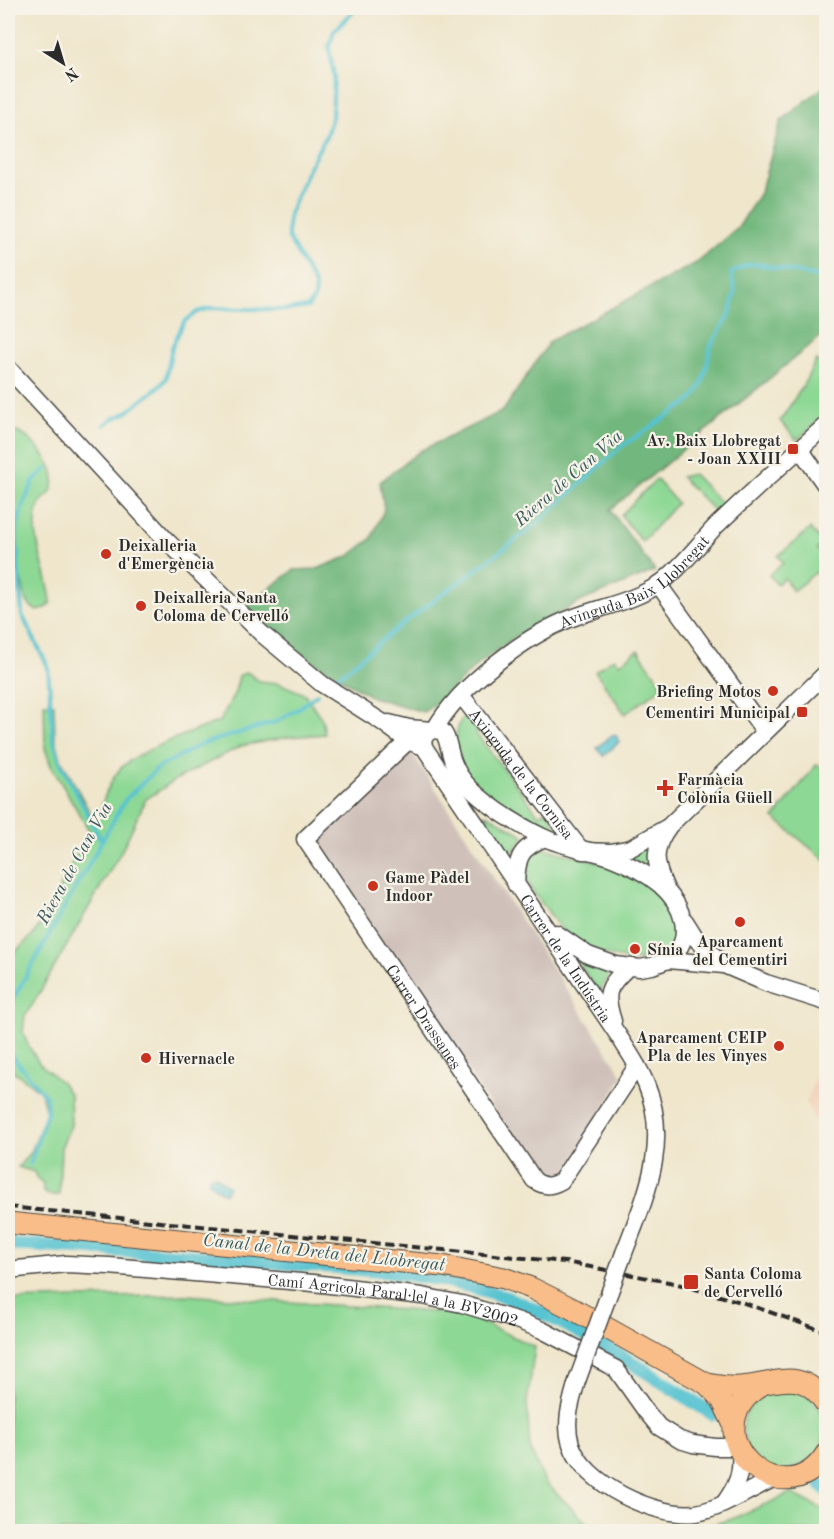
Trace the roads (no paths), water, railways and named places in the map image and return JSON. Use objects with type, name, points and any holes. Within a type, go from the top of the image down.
[{"type":"main road","points":[[8,1223],[431,1264],[511,1281],[537,1291],[707,1384],[722,1400],[737,1441],[754,1469],[776,1478],[795,1477],[817,1472],[826,1454]]},
{"type":"main road","points":[[707,1384],[737,1388],[776,1380],[797,1381],[816,1391],[826,1404]]},
{"type":"main road","points":[[737,1441],[741,1403],[761,1384]]},
{"type":"street","points":[[8,368],[166,540],[268,639],[322,684],[420,747],[439,753],[447,745]]},
{"type":"street","points":[[8,386],[32,393]]},
{"type":"street","name":"Avinguda Baix Llobregat","points":[[420,747],[423,739],[461,695],[519,647],[554,625],[640,594],[658,584],[683,564],[716,527],[826,425]]},
{"type":"street","points":[[800,449],[826,486]]},
{"type":"street","points":[[658,584],[765,732]]},
{"type":"street","points":[[724,965],[697,940],[668,892],[658,872],[656,856],[659,840],[669,826],[826,673]]},
{"type":"street","name":"Avinguda de la Cornisa","points":[[461,695],[582,851]]},
{"type":"street","points":[[382,722],[445,734],[454,766],[472,790],[502,813],[545,838],[633,867],[649,876],[668,892]]},
{"type":"street","name":"Carrer Drassanes","points":[[420,747],[305,839],[534,1180],[540,1185],[548,1186],[561,1181],[637,1066]]},
{"type":"street","name":"Carrer de la Indústria","points":[[420,747],[617,1033]]},
{"type":"street","points":[[582,851],[611,852],[631,848],[669,826]]},
{"type":"street","points":[[516,885],[516,863],[521,853],[529,845],[545,838]]},
{"type":"street","points":[[543,923],[588,955],[627,968],[652,966],[668,960],[678,951],[684,941],[682,916]]},
{"type":"street","points":[[668,960],[724,965],[766,983],[826,1002]]},
{"type":"street","points":[[627,968],[614,981],[607,993],[608,1007],[617,1033],[647,1085],[656,1115],[657,1144],[647,1192],[577,1381],[569,1412],[568,1434],[579,1461],[597,1480],[630,1498],[671,1512],[695,1513],[711,1509],[776,1478]]},
{"type":"street","name":"Camí Agricola Paral·lel a la BV2002","points":[[8,1270],[66,1264],[109,1266],[313,1284],[422,1296],[462,1304],[542,1330],[616,1369],[659,1426],[680,1440],[715,1447],[728,1447],[737,1441]]},
{"type":"street","points":[[724,1502],[738,1480],[742,1467],[737,1441]]},
{"type":"water","points":[[612,735],[616,735],[619,742],[604,756],[597,748]]},
{"type":"water","points":[[215,1175],[229,1187],[224,1194],[209,1182],[209,1177]]},
{"type":"waterway","points":[[104,425],[126,413],[161,385],[166,378],[172,347],[184,322],[197,312],[212,308],[287,310],[308,307],[315,297],[315,285],[288,237],[288,225],[290,212],[308,169],[326,136],[332,117],[334,76],[329,47],[334,31],[357,8]]},
{"type":"waterway","name":"Riera de Can Via","points":[[334,680],[401,625],[533,527],[622,446],[692,400],[701,386],[711,345],[729,316],[735,292],[731,273],[747,265],[758,264],[826,279]]},
{"type":"waterway","points":[[46,469],[34,480],[22,508],[16,530],[22,615],[48,667],[53,738],[61,764],[101,840]]},
{"type":"waterway","name":"Riera de Can Via","points":[[8,1008],[125,800],[158,768],[202,744],[276,722],[317,694]]},
{"type":"waterway","name":"Riera de Can Via","points":[[8,1051],[46,1097],[47,1112],[30,1164]]},
{"type":"waterway","name":"Riera de Can Via","points":[[8,1253],[12,1235]]},
{"type":"waterway","name":"Canal de la Dreta del Llobregat","points":[[8,1244],[340,1267],[454,1282],[507,1298],[561,1322],[613,1351],[713,1414]]},
{"type":"waterway","name":"Canal de la Dreta del Llobregat","points":[[822,1486],[826,1489]]},
{"type":"railway","points":[[8,1207],[565,1262],[674,1283],[741,1302],[826,1332]]},
{"type":"place","name":"Av. Baix Llobregat - Joan XXIII","points":[[793,449]]},
{"type":"place","name":"Deixalleria d'Emergència","points":[[106,554]]},
{"type":"place","name":"Deixalleria Santa Coloma de Cervelló","points":[[141,606]]},
{"type":"place","name":"Briefing Motos","points":[[773,691]]},
{"type":"place","name":"Cementiri Municipal","points":[[802,712]]},
{"type":"place","name":"Farmàcia Colònia Güell","points":[[665,788]]},
{"type":"place","name":"Game Pàdel Indoor","points":[[373,886]]},
{"type":"place","name":"Aparcament del Cementiri","points":[[740,922]]},
{"type":"place","name":"Sínia","points":[[635,949]]},
{"type":"place","name":"Aparcament CEIP Pla de les Vinyes","points":[[779,1046]]},
{"type":"place","name":"Hivernacle","points":[[146,1058]]},
{"type":"place","name":"Santa Coloma de Cervelló","points":[[691,1282]]}]
